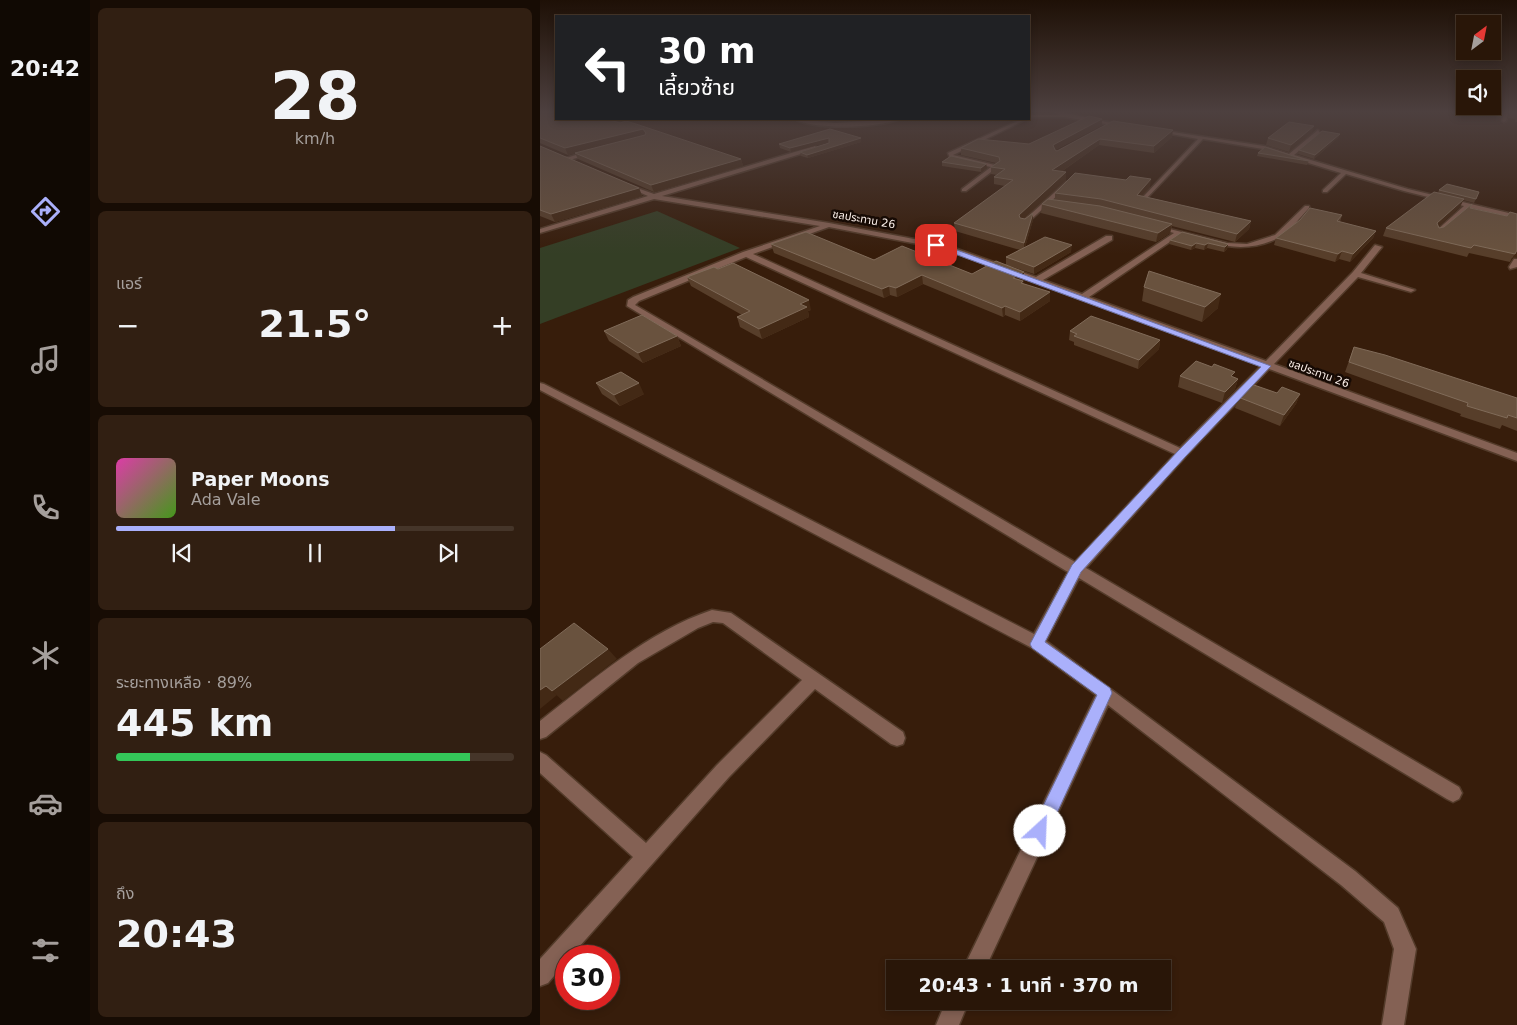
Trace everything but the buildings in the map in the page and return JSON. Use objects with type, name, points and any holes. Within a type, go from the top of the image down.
[{"type":"street","points":[[566,159],[584,166]]},
{"type":"street","points":[[540,231],[779,159]]},
{"type":"street","points":[[961,159],[996,166],[964,190]]},
{"type":"street","points":[[1145,198],[1182,159]]},
{"type":"street","points":[[1304,159],[1468,206],[1517,217]]},
{"type":"street","points":[[747,163],[755,166]]},
{"type":"street","points":[[1325,191],[1346,171]]},
{"type":"street","name":"ชลประทาน 26","points":[[620,182],[655,197],[926,242],[1517,457]]},
{"type":"street","points":[[1023,224],[1070,182]]},
{"type":"street","points":[[1046,203],[1055,204]]},
{"type":"street","points":[[1437,233],[1468,206]]},
{"type":"street","points":[[1145,223],[1227,245],[1248,246],[1277,236],[1307,207]]},
{"type":"street","points":[[540,224],[548,229]]},
{"type":"street","points":[[829,225],[746,254],[636,298],[631,302],[631,306],[1453,792]]},
{"type":"street","points":[[1082,298],[1180,232]]},
{"type":"street","points":[[1036,281],[1109,238]]},
{"type":"street","points":[[1037,644],[1077,569],[1182,453],[1356,274],[1378,247]]},
{"type":"street","points":[[746,254],[1182,453]]},
{"type":"street","points":[[1356,274],[1411,290]]},
{"type":"street","points":[[540,386],[1037,644],[1105,693],[1348,878],[1390,915],[1405,949],[1393,1025]]},
{"type":"street","points":[[540,731],[633,658],[693,624],[712,616],[726,616],[897,738]]},
{"type":"street","points":[[540,975],[723,770],[814,679]]},
{"type":"street","points":[[978,960],[1105,693]]},
{"type":"street","points":[[540,761],[647,857]]},
{"type":"street","points":[[947,1025],[954,1010]]},
{"type":"green space","points":[[657,211],[740,248],[540,324],[540,248]]},
{"type":"route","points":[[936,245],[1267,366],[1182,453],[1077,569],[1037,644],[1105,693],[1040,831]]}]
